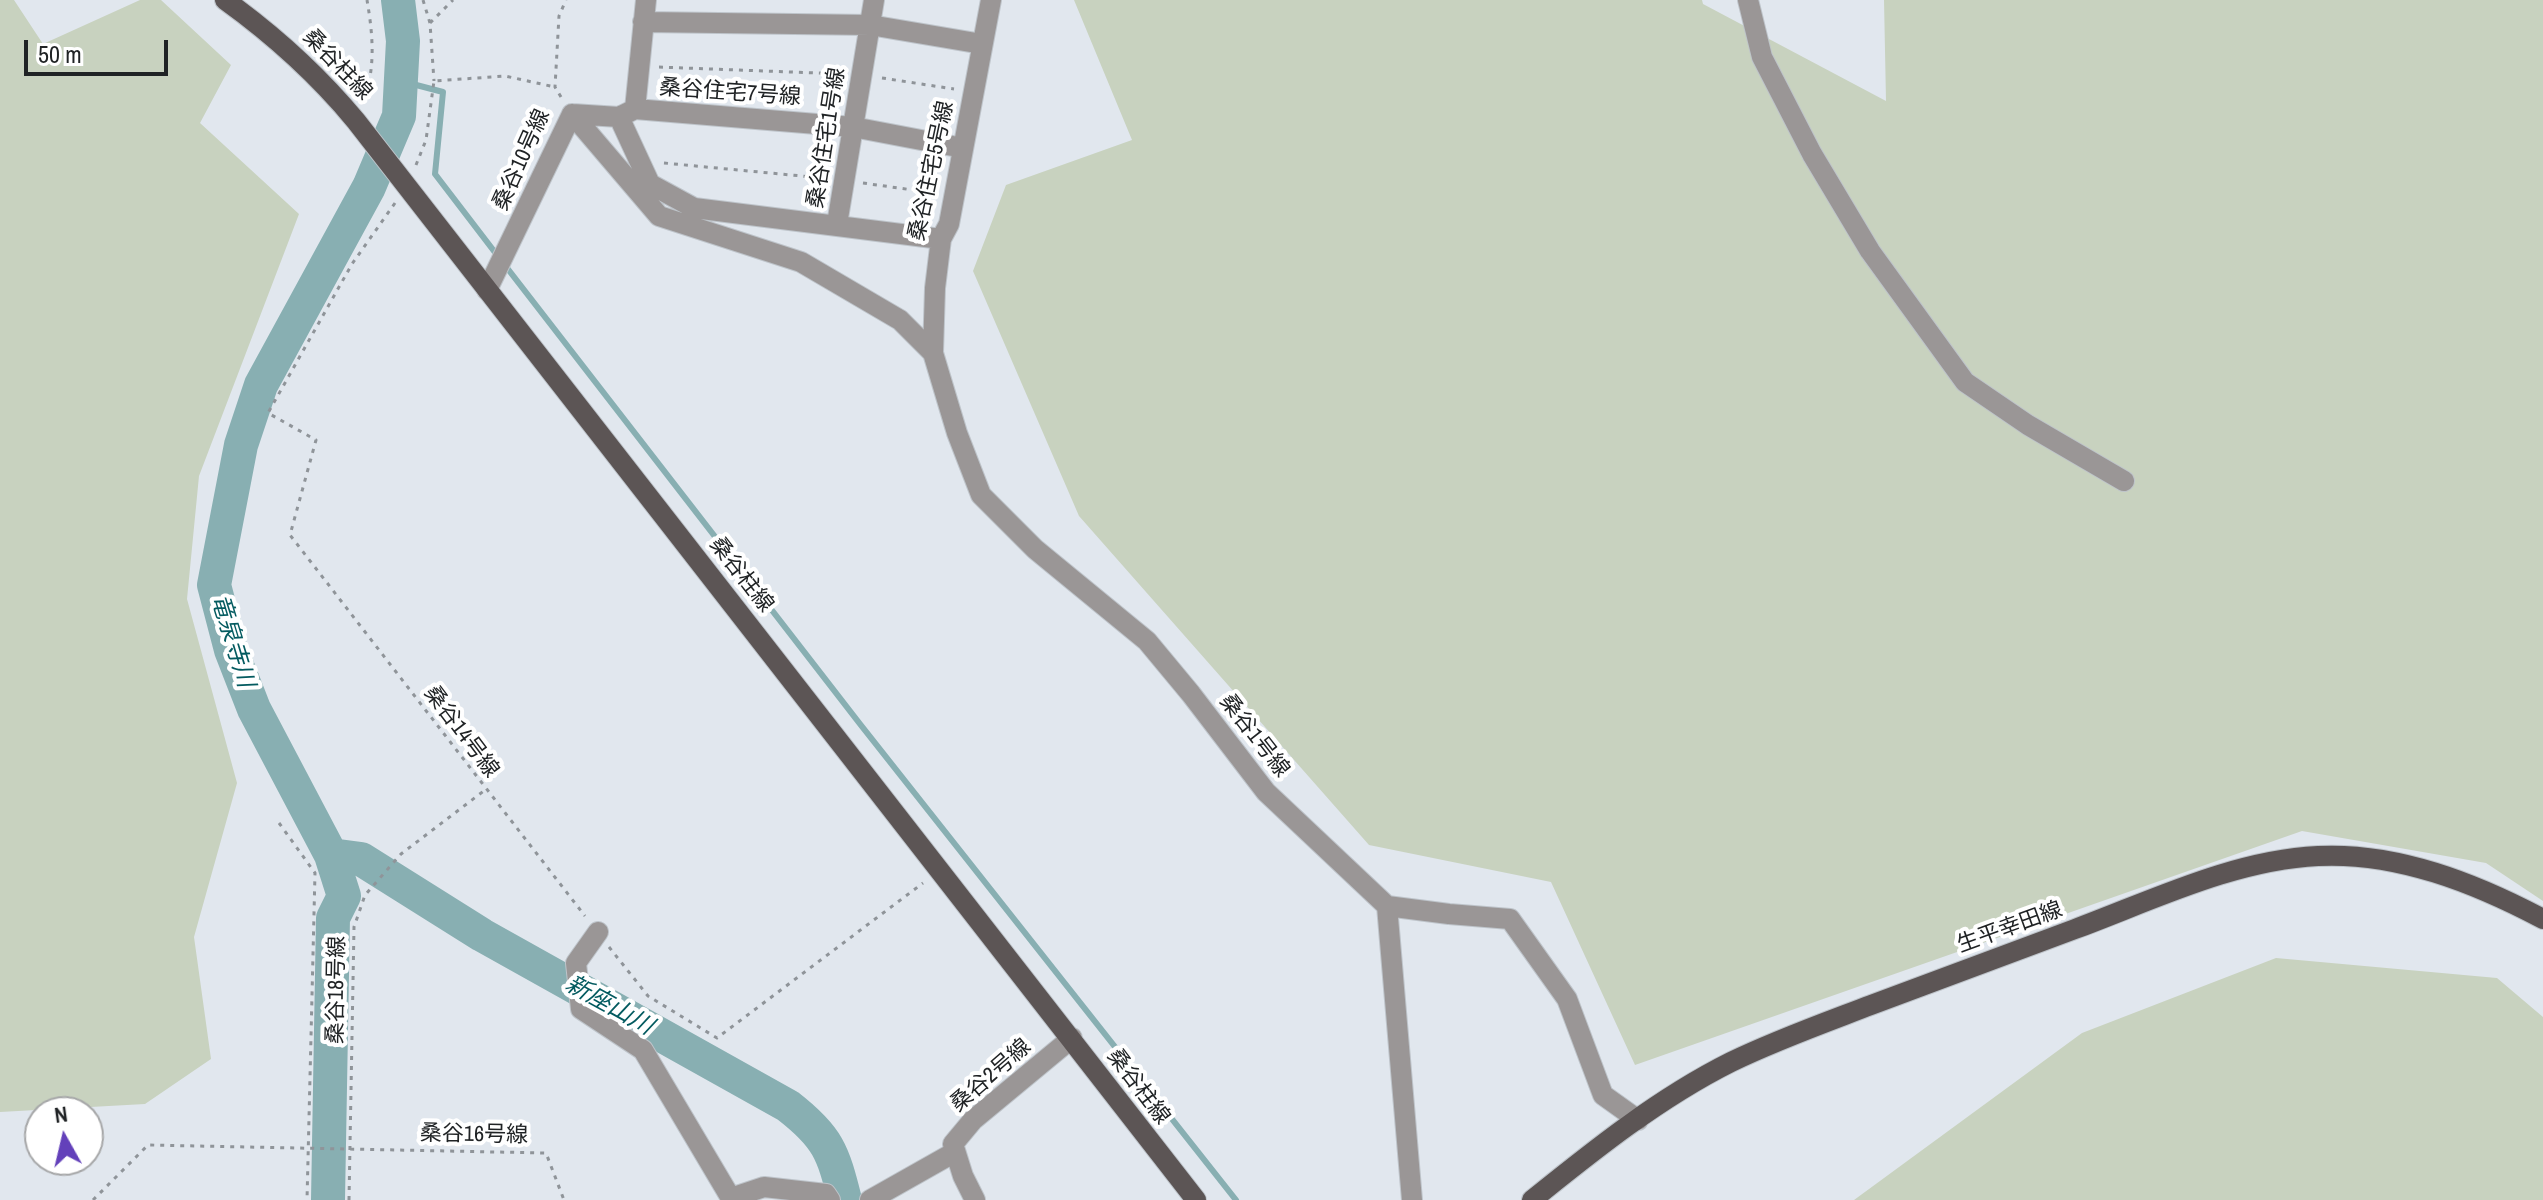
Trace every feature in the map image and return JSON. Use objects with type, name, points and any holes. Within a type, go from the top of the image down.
[{"type":"main road","name":"桑谷柱線","points":[[225,0],[266,29],[303,62],[408,185],[1196,1200]]},
{"type":"main road","name":"生平幸田線","points":[[1532,1200],[1638,1120],[1730,1063],[1802,1031],[2211,879],[2266,863],[2319,856],[2372,860],[2437,873],[2499,896],[2543,919]]},
{"type":"street","name":"桑谷住宅1号線","points":[[646,0],[639,66],[627,113],[639,161],[650,184],[694,208],[837,224],[874,0]]},
{"type":"street","name":"桑谷住宅5号線","points":[[933,353],[935,288],[941,239],[949,224],[991,0]]},
{"type":"street","points":[[1748,0],[1762,57],[1812,154],[1870,251],[1965,382],[2028,425],[2124,481]]},
{"type":"street","points":[[643,22],[870,25],[982,44]]},
{"type":"street","name":"桑谷住宅7号線","points":[[572,114],[627,113],[853,127],[963,148]]},
{"type":"street","points":[[572,114],[659,216],[801,262],[900,320],[933,353]]},
{"type":"street","name":"桑谷10号線","points":[[487,290],[572,114]]},
{"type":"street","points":[[837,224],[941,239]]},
{"type":"street","name":"桑谷1号線","points":[[933,353],[957,433],[981,495],[1035,549],[1147,641],[1266,792],[1387,906]]},
{"type":"street","points":[[1412,1200],[1387,906],[1510,919],[1567,999],[1603,1095],[1638,1120]]},
{"type":"street","points":[[598,932],[576,963],[581,1009],[643,1050],[731,1199],[764,1187],[826,1194],[830,1200]]},
{"type":"street","name":"桑谷2号線","points":[[955,1152],[953,1144],[973,1120],[1072,1038]]},
{"type":"street","points":[[870,1200],[955,1152],[975,1200]]},
{"type":"path","points":[[356,121],[370,86],[374,40],[367,0]]},
{"type":"path","points":[[408,185],[426,140],[434,81],[430,23],[423,0]]},
{"type":"path","points":[[430,23],[453,0]]},
{"type":"path","name":"桑谷10号線","points":[[566,0],[559,16],[555,87],[572,114]]},
{"type":"path","points":[[639,66],[862,75],[973,92]]},
{"type":"path","points":[[434,81],[505,76],[555,87]]},
{"type":"path","points":[[639,161],[845,180],[954,196]]},
{"type":"path","name":"桑谷14号線","points":[[408,185],[352,264],[268,413],[316,440],[290,535],[485,790],[648,996],[717,1038],[939,872]]},
{"type":"path","name":"桑谷18号線","points":[[349,1200],[354,927],[365,895],[401,854],[485,790]]},
{"type":"path","points":[[279,823],[315,873],[307,1200]]},
{"type":"path","points":[[93,1200],[148,1145],[350,1148]]},
{"type":"path","name":"桑谷16号線","points":[[350,1148],[546,1153],[564,1200]]},
{"type":"green space","points":[[0,0],[14,0],[43,44],[140,0],[161,0],[231,65],[200,123],[299,214],[199,476],[187,599],[237,783],[194,937],[211,1059],[145,1104],[104,1106],[104,1096],[24,1096],[24,1111],[0,1112]]},
{"type":"green space","points":[[1074,0],[1702,0],[1703,4],[1886,101],[1884,0],[2543,0],[2543,901],[2486,863],[2302,831],[1635,1065],[1551,882],[1369,845],[1079,516],[973,271],[1006,185],[1132,140]]},
{"type":"green space","points":[[2276,958],[2497,978],[2543,1017],[2543,1200],[1854,1200],[2082,1033]]},
{"type":"waterway","name":"竜泉寺川","points":[[328,1200],[333,918],[344,896],[331,855],[254,709],[231,650],[214,585],[241,445],[261,385],[369,187],[399,116],[403,41],[398,0]]},
{"type":"waterway","points":[[401,81],[443,92],[435,174],[497,255]]},
{"type":"waterway","points":[[504,264],[860,724],[1236,1200]]},
{"type":"waterway","name":"新座山川","points":[[331,855],[361,859],[482,935],[788,1106],[812,1127],[827,1147],[845,1200]]}]
